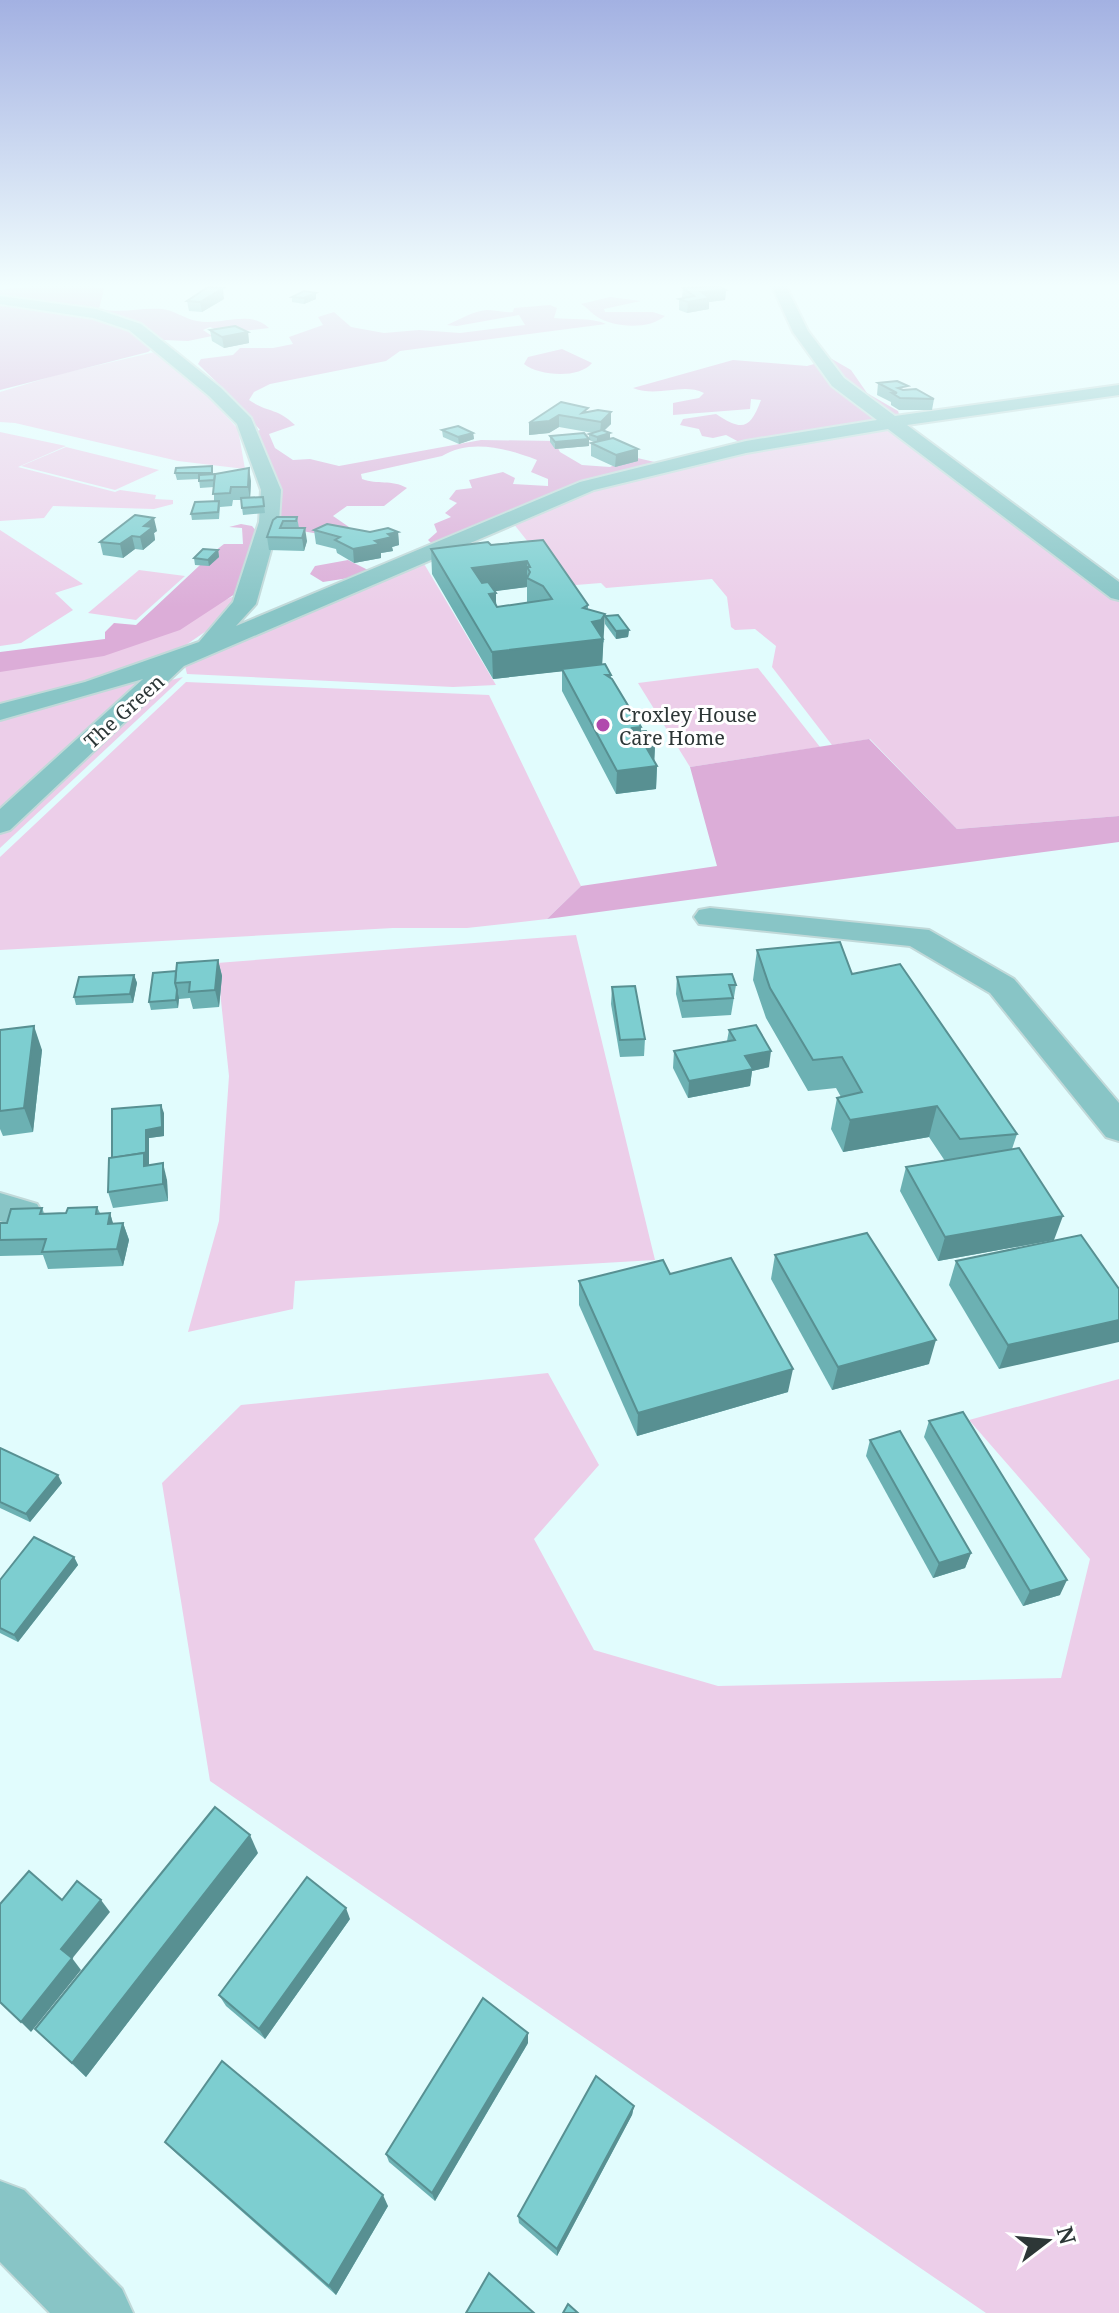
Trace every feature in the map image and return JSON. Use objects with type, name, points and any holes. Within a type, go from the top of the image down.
[{"type":"street","points":[[215,392],[245,422],[271,490],[267,592]]},
{"type":"street","points":[[854,392],[890,423],[1119,593]]},
{"type":"street","points":[[192,654],[587,486],[746,447],[1106,392]]},
{"type":"street","points":[[192,654],[244,604],[267,592],[324,598]]},
{"type":"street","name":"The Green","points":[[0,712],[94,687],[192,654]]},
{"type":"street","name":"The Green","points":[[0,824],[192,654]]},
{"type":"street","points":[[710,917],[918,937],[1002,986],[1119,1128]]},
{"type":"street","points":[[0,2214],[98,2313]]},
{"type":"shaded area","points":[[0,392],[204,392],[238,429],[245,469],[178,461],[0,422]]},
{"type":"shaded area","points":[[227,392],[254,392],[249,400],[282,415],[295,425],[269,434],[275,448],[293,460],[310,459],[339,466],[481,440],[554,441],[560,452],[582,465],[610,467],[633,457],[659,463],[505,514],[432,544],[428,540],[437,532],[434,524],[451,517],[445,513],[457,503],[449,499],[456,490],[472,488],[469,480],[503,472],[515,478],[513,484],[548,486],[548,479],[531,472],[537,460],[502,449],[465,447],[442,456],[361,474],[362,479],[407,488],[384,506],[347,506],[333,516],[349,527],[349,533],[325,535],[273,526],[257,431],[260,430]]},
{"type":"shaded area","points":[[701,392],[866,392],[898,411],[900,417],[889,417],[874,410],[872,421],[741,443],[726,435],[713,438],[702,436],[699,429],[680,425],[683,419],[716,414],[732,423],[744,425],[753,417],[761,400],[751,399],[750,409],[673,415],[673,403],[699,398],[704,393]]},
{"type":"shaded area","points":[[883,426],[1119,595],[1119,816],[957,829],[870,739],[832,745],[772,667],[776,646],[755,629],[735,630],[731,627],[727,597],[712,579],[606,588],[601,583],[563,586],[513,523],[589,490],[750,451]]},
{"type":"shaded area","points":[[0,432],[66,446],[18,467],[115,492],[156,495],[155,499],[173,500],[173,504],[154,509],[53,506],[44,518],[0,521]]},
{"type":"shaded area","points":[[66,447],[159,470],[115,490],[21,466]]},
{"type":"shaded area","points":[[241,524],[252,526],[257,532],[238,592],[180,630],[104,656],[0,672],[0,652],[105,639],[105,632],[114,623],[136,625],[224,544],[243,544],[242,528],[229,527]]},
{"type":"shaded area","points":[[0,530],[83,584],[55,593],[73,610],[21,643],[0,646]]},
{"type":"shaded area","points":[[348,560],[370,571],[368,575],[323,582],[310,574],[315,566]]},
{"type":"shaded area","points":[[423,562],[496,685],[453,687],[187,674],[185,666],[190,662]]},
{"type":"shaded area","points":[[139,570],[185,576],[136,620],[88,613]]},
{"type":"shaded area","points":[[237,595],[218,623],[180,649],[82,683],[0,706],[0,669],[158,627]]},
{"type":"shaded area","points":[[758,668],[820,747],[690,767],[638,683]]},
{"type":"shaded area","points":[[143,675],[146,681],[0,812],[0,711]]},
{"type":"shaded area","points":[[183,677],[0,848],[0,832],[167,681]]},
{"type":"shaded area","points":[[186,682],[489,695],[581,886],[547,919],[467,928],[393,928],[0,950],[0,857]]},
{"type":"shaded area","points":[[869,739],[957,829],[1119,816],[1119,842],[547,919],[581,886],[717,866],[690,767]]},
{"type":"shaded area","points":[[576,935],[655,1260],[295,1281],[293,1309],[188,1332],[219,1221],[229,1076],[217,963]]},
{"type":"shaded area","points":[[548,1373],[599,1465],[534,1539],[594,1650],[718,1686],[1061,1678],[1090,1559],[969,1420],[1119,1379],[1119,2313],[986,2313],[210,1781],[162,1483],[241,1405]]},
{"type":"building","points":[[921,392],[934,399],[900,398],[892,393]]},
{"type":"building","points":[[561,402],[588,408],[582,413],[598,410],[611,412],[601,422],[559,415],[549,421],[529,423]]},
{"type":"building","points":[[458,426],[473,433],[458,437],[442,430]]},
{"type":"building","points":[[602,430],[610,433],[597,437],[589,434]]},
{"type":"building","points":[[584,433],[589,439],[555,442],[550,436]]},
{"type":"building","points":[[613,438],[638,449],[616,455],[591,443]]},
{"type":"building","points":[[212,466],[212,473],[175,473],[176,468]]},
{"type":"building","points":[[249,468],[248,487],[231,487],[230,493],[213,494],[215,474]]},
{"type":"building","points":[[215,474],[214,480],[199,481],[199,475]]},
{"type":"building","points":[[263,497],[264,506],[242,508],[241,498]]},
{"type":"building","points":[[219,501],[218,512],[191,514],[195,502]]},
{"type":"building","points":[[135,515],[154,518],[144,526],[153,527],[140,537],[132,536],[120,544],[100,542]]},
{"type":"building","points":[[277,517],[297,517],[296,521],[283,521],[280,528],[305,528],[302,538],[267,537]]},
{"type":"building","points":[[327,524],[370,532],[388,528],[398,532],[388,534],[392,537],[375,541],[380,544],[353,549],[335,540],[340,537],[314,530]]},
{"type":"building","points":[[543,540],[588,605],[583,608],[605,614],[601,620],[592,622],[603,639],[492,652],[431,549],[488,542],[491,545]],"holes":[[[527,561],[530,567],[527,567],[530,572],[527,578],[543,586],[552,599],[497,607],[489,594],[496,593],[488,582],[482,583],[472,568]]]},
{"type":"building","points":[[203,549],[218,550],[208,560],[194,558]]},
{"type":"building","points":[[618,615],[629,630],[616,631],[605,616]]},
{"type":"building","points":[[605,664],[611,675],[606,675],[612,679],[641,727],[632,728],[634,732],[646,731],[655,746],[646,747],[657,766],[617,771],[562,669]]},
{"type":"building","points":[[840,942],[852,974],[900,964],[1017,1134],[960,1139],[937,1106],[850,1120],[837,1098],[862,1092],[842,1057],[813,1060],[770,988],[757,950]]},
{"type":"building","points":[[218,960],[215,990],[189,992],[190,982],[175,983],[177,963]]},
{"type":"building","points":[[176,971],[176,1000],[149,1002],[153,973]]},
{"type":"building","points":[[732,974],[736,985],[729,985],[733,998],[683,1001],[677,977]]},
{"type":"building","points":[[134,975],[130,994],[74,997],[79,977]]},
{"type":"building","points":[[635,986],[645,1039],[620,1040],[612,987]]},
{"type":"building","points":[[756,1025],[771,1051],[745,1056],[753,1069],[689,1081],[674,1051],[735,1040],[729,1030]]},
{"type":"building","points":[[34,1026],[24,1108],[0,1111],[0,1030]]},
{"type":"building","points":[[161,1105],[162,1127],[146,1130],[146,1161],[144,1153],[112,1158],[112,1109]]},
{"type":"building","points":[[1019,1148],[1063,1216],[945,1237],[906,1167]]},
{"type":"building","points":[[144,1153],[144,1166],[163,1163],[163,1184],[108,1192],[109,1158]]},
{"type":"building","points":[[97,1207],[96,1214],[110,1213],[108,1224],[123,1223],[117,1249],[42,1252],[46,1239],[0,1240],[0,1223],[7,1223],[11,1209],[42,1208],[40,1214],[66,1213],[68,1208]]},
{"type":"building","points":[[867,1233],[936,1340],[838,1367],[775,1255]]},
{"type":"building","points":[[1081,1235],[1119,1289],[1119,1320],[1008,1345],[956,1261]]},
{"type":"building","points":[[731,1258],[793,1369],[638,1413],[579,1281],[663,1260],[670,1274]]},
{"type":"building","points":[[963,1412],[1067,1580],[1030,1591],[929,1421]]},
{"type":"building","points":[[900,1431],[971,1553],[939,1563],[870,1440]]},
{"type":"building","points":[[0,1448],[58,1475],[26,1514],[0,1502]]},
{"type":"building","points":[[34,1537],[74,1557],[14,1635],[0,1628],[0,1580]]},
{"type":"building","points":[[215,1807],[250,1835],[72,2063],[35,2029]]},
{"type":"building","points":[[29,1871],[62,1900],[77,1881],[101,1900],[61,1949],[72,1958],[21,2022],[0,2002],[0,1904]]},
{"type":"building","points":[[307,1877],[346,1908],[259,2029],[219,1995]]},
{"type":"building","points":[[483,1998],[528,2033],[432,2193],[386,2154]]},
{"type":"building","points":[[222,2061],[383,2195],[329,2286],[165,2142]]},
{"type":"building","points":[[596,2076],[634,2106],[557,2249],[518,2216]]},
{"type":"building","points":[[489,2273],[534,2313],[466,2313]]},
{"type":"building","points":[[568,2304],[578,2313],[563,2313]]},
{"type":"place","name":"Croxley House Care Home","points":[[603,725]]}]
